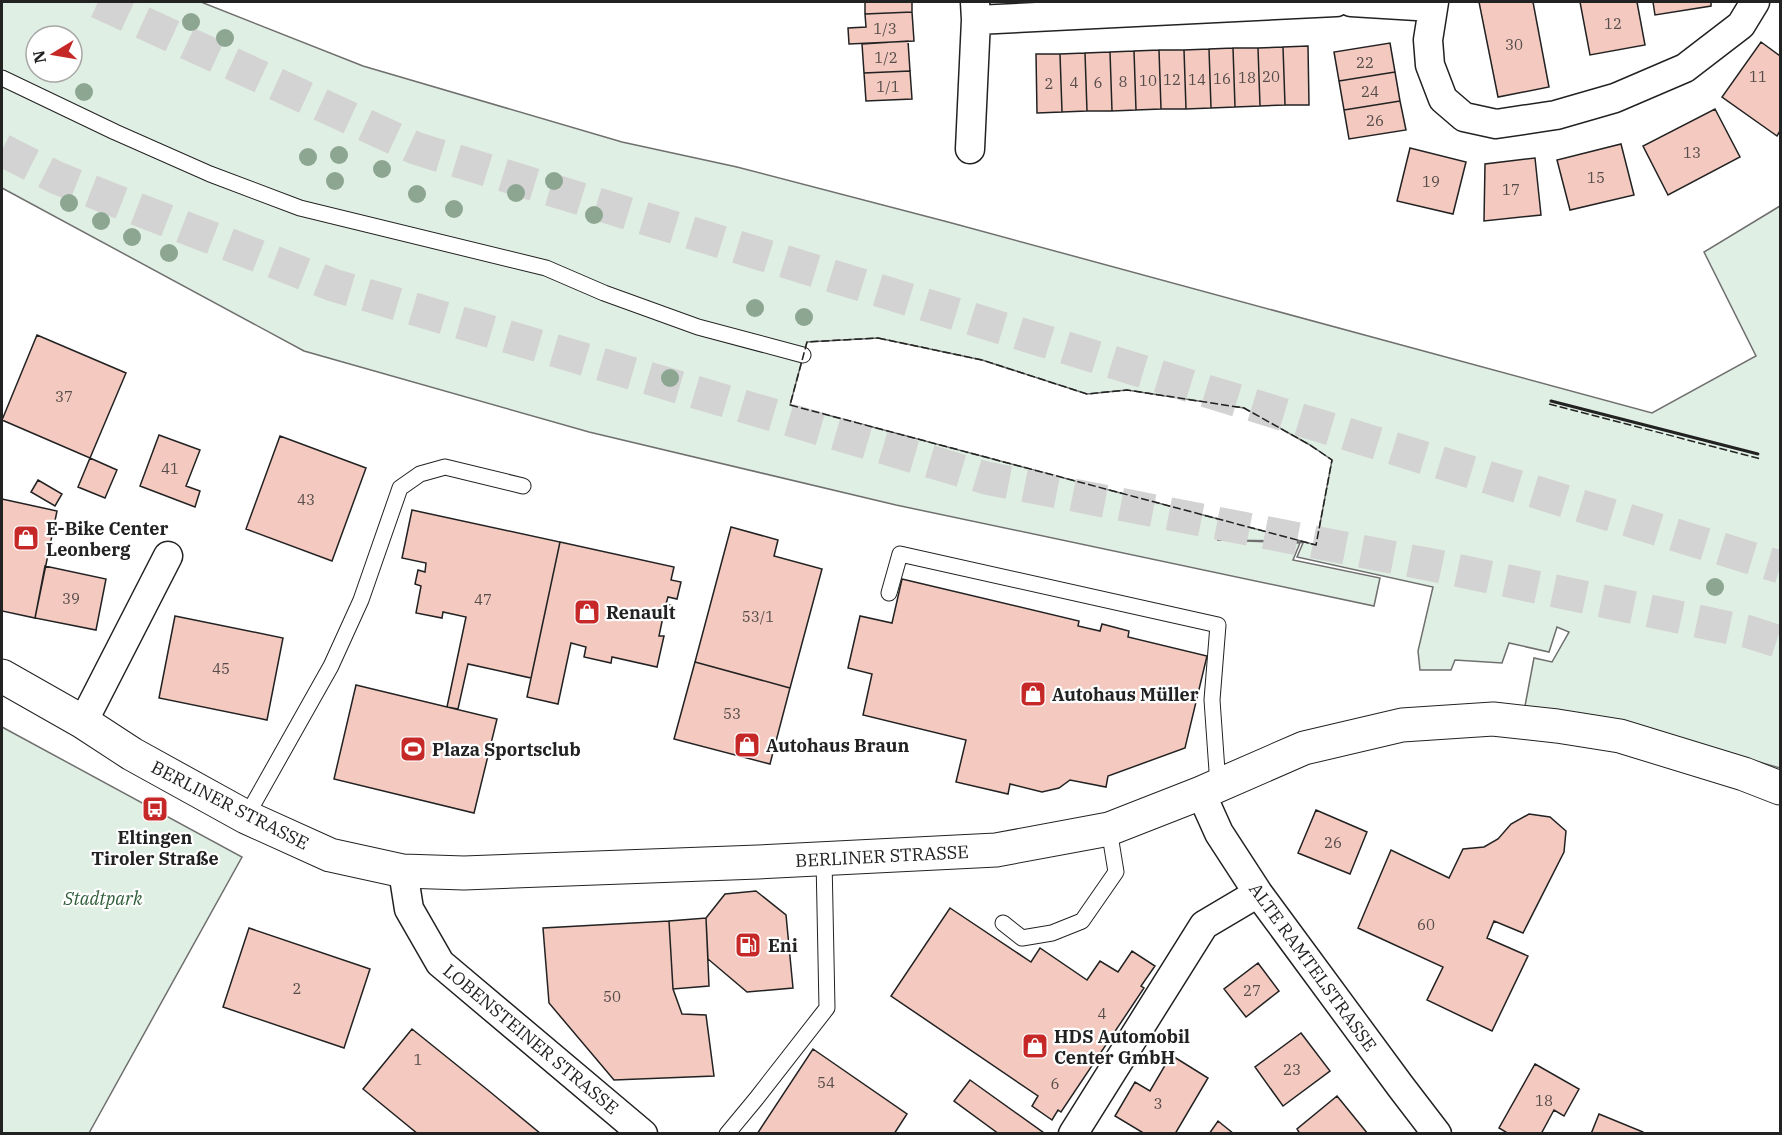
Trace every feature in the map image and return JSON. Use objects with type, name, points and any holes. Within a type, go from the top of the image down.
[{"type":"main road","name":"BERLINER STRASSE","points":[[2,676],[83,722],[132,754],[246,817],[330,855],[403,871],[464,873],[996,850],[1109,829],[1210,789],[1304,748],[1402,725],[1493,719],[1620,736],[1744,774],[1780,788]]},
{"type":"street","points":[[970,149],[976,11],[1336,2]]},
{"type":"street","points":[[1351,2],[1434,4],[1428,40],[1430,65],[1443,99],[1464,117],[1496,124],[1556,115],[1615,98],[1685,68],[1741,25],[1755,2]]},
{"type":"street","points":[[83,722],[168,556]]},
{"type":"street","name":"ALTE RAMTELSTRASSE","points":[[1210,789],[1219,833],[1258,892],[1437,1134]]},
{"type":"street","name":"LOBENSTEINER STRASSE","points":[[403,871],[409,909],[440,963],[643,1134]]},
{"type":"street","points":[[1073,1134],[1204,925],[1258,892]]},
{"type":"lane","points":[[2,78],[210,174],[300,208],[546,268],[604,293],[698,327],[803,355]]},
{"type":"lane","points":[[246,817],[331,666],[361,600],[400,488],[420,474],[445,467],[523,486]]},
{"type":"lane","points":[[889,593],[900,554],[1218,625],[1212,699],[1210,789]]},
{"type":"lane","points":[[1003,923],[1022,938],[1052,933],[1082,921],[1116,872],[1109,829]]},
{"type":"lane","points":[[727,1134],[827,1008],[824,859]]},
{"type":"green space","points":[[2,2],[201,2],[363,66],[622,142],[737,167],[948,222],[1652,413],[1756,356],[1704,252],[1780,206],[1780,768],[1650,731],[1525,706],[1534,658],[1552,662],[1569,632],[1557,627],[1549,652],[1509,643],[1502,663],[1455,660],[1451,670],[1420,670],[1418,651],[1433,587],[1297,557],[1303,543],[1296,541],[1217,540],[1300,543],[1293,560],[1380,578],[1374,606],[896,505],[589,432],[304,351],[2,188]],"holes":[[[878,338],[982,360],[1087,394],[1127,390],[1244,408],[1332,460],[1316,545],[790,405],[807,342]]]},
{"type":"green space","name":"Stadtpark","points":[[2,727],[242,857],[89,1133],[2,1133]]},
{"type":"building","points":[[865,2],[912,2],[912,12],[865,14]]},
{"type":"building","points":[[1479,2],[1533,2],[1549,87],[1498,97]]},
{"type":"building","points":[[1580,2],[1637,2],[1645,45],[1590,55]]},
{"type":"building","points":[[1653,2],[1711,2],[1711,6],[1655,15]]},
{"type":"building","points":[[912,12],[914,41],[849,44],[848,28],[866,27],[865,14]]},
{"type":"building","points":[[908,41],[910,71],[864,73],[862,44]]},
{"type":"building","points":[[1761,42],[1780,56],[1780,131],[1777,136],[1722,97]]},
{"type":"building","points":[[1390,43],[1395,72],[1339,81],[1334,52]]},
{"type":"building","points":[[1308,46],[1309,105],[1285,105],[1283,47]]},
{"type":"building","points":[[1283,47],[1285,105],[1260,106],[1258,48]]},
{"type":"building","points":[[1233,48],[1235,107],[1211,108],[1209,49]]},
{"type":"building","points":[[1233,48],[1258,48],[1260,106],[1235,107]]},
{"type":"building","points":[[1209,49],[1211,108],[1186,109],[1184,50]]},
{"type":"building","points":[[1159,50],[1161,109],[1136,110],[1134,51]]},
{"type":"building","points":[[1159,50],[1184,50],[1186,109],[1161,109]]},
{"type":"building","points":[[1134,51],[1136,110],[1112,111],[1110,52]]},
{"type":"building","points":[[1110,52],[1112,111],[1087,111],[1085,53]]},
{"type":"building","points":[[1085,53],[1087,111],[1062,112],[1060,54]]},
{"type":"building","points":[[1036,54],[1060,54],[1062,112],[1037,113]]},
{"type":"building","points":[[910,71],[912,99],[866,101],[864,73]]},
{"type":"building","points":[[1395,72],[1400,101],[1344,110],[1339,81]]},
{"type":"building","points":[[1400,101],[1406,130],[1349,139],[1344,110]]},
{"type":"building","points":[[1715,109],[1740,157],[1668,195],[1643,146]]},
{"type":"building","points":[[1621,144],[1634,195],[1570,210],[1557,160]]},
{"type":"building","points":[[1410,148],[1466,162],[1453,214],[1397,201]]},
{"type":"building","points":[[1535,158],[1541,215],[1484,221],[1485,164]]},
{"type":"building","points":[[37,335],[126,373],[90,458],[2,420]]},
{"type":"building","points":[[159,435],[200,450],[186,486],[200,491],[195,507],[140,486]]},
{"type":"building","points":[[280,436],[366,468],[332,561],[246,529]]},
{"type":"building","points":[[90,458],[117,470],[105,498],[78,487]]},
{"type":"building","points":[[38,480],[62,494],[55,506],[31,492]]},
{"type":"building","name":"E-Bike Center Leonberg","points":[[2,499],[57,511],[35,618],[2,611]]},
{"type":"building","points":[[412,510],[560,542],[531,678],[468,664],[458,709],[447,707],[466,617],[443,612],[442,618],[416,613],[421,586],[415,584],[418,570],[425,572],[426,563],[402,558]]},
{"type":"building","points":[[731,527],[778,540],[774,556],[822,569],[790,688],[695,662]]},
{"type":"building","points":[[560,542],[674,567],[671,580],[681,582],[677,599],[668,597],[666,604],[674,606],[673,614],[664,612],[659,636],[664,636],[657,667],[612,657],[611,663],[584,657],[586,647],[571,643],[558,704],[527,697]]},
{"type":"building","points":[[45,566],[106,579],[96,630],[35,618]]},
{"type":"building","name":"Autohaus Müller","points":[[902,579],[1079,621],[1078,626],[1100,631],[1102,624],[1129,631],[1128,637],[1207,656],[1185,748],[1108,776],[1106,787],[1070,780],[1059,788],[1042,792],[1010,784],[1008,794],[956,782],[966,740],[863,715],[872,674],[848,668],[860,616],[892,623]]},
{"type":"building","points":[[175,616],[283,638],[267,720],[159,698]]},
{"type":"building","points":[[695,662],[790,688],[770,764],[674,739]]},
{"type":"building","points":[[356,685],[497,719],[474,813],[334,779]]},
{"type":"building","points":[[1316,810],[1367,832],[1350,874],[1298,853]]},
{"type":"building","points":[[1529,814],[1550,817],[1566,831],[1564,852],[1523,933],[1494,921],[1487,938],[1528,956],[1492,1031],[1427,1000],[1443,967],[1358,928],[1391,850],[1449,878],[1463,849],[1484,847],[1498,839],[1511,824]]},
{"type":"building","points":[[756,891],[786,915],[793,988],[747,992],[708,959],[706,918],[725,894]]},
{"type":"building","name":"HDS Automobil Center GmbH","points":[[950,908],[1031,962],[1040,948],[1087,980],[1100,961],[1118,972],[1132,951],[1155,966],[1141,986],[1144,988],[1061,1112],[1058,1110],[1052,1120],[1032,1106],[1038,1096],[891,996]]},
{"type":"building","points":[[706,918],[709,986],[673,989],[669,921]]},
{"type":"building","points":[[669,921],[673,989],[682,1014],[706,1015],[714,1076],[614,1080],[549,1003],[543,928]]},
{"type":"building","points":[[249,928],[370,969],[344,1048],[223,1007]]},
{"type":"building","points":[[1258,963],[1279,991],[1246,1017],[1224,989]]},
{"type":"building","points":[[412,1029],[541,1134],[418,1134],[363,1089]]},
{"type":"building","points":[[1301,1033],[1330,1071],[1283,1106],[1255,1067]]},
{"type":"building","points":[[813,1049],[907,1114],[894,1134],[757,1134]]},
{"type":"building","points":[[1171,1055],[1208,1078],[1175,1134],[1145,1134],[1115,1116],[1135,1082],[1150,1091]]},
{"type":"building","points":[[1535,1064],[1579,1089],[1564,1116],[1554,1110],[1541,1134],[1509,1134],[1499,1128]]},
{"type":"building","points":[[970,1080],[1044,1134],[999,1134],[954,1101]]},
{"type":"building","points":[[1337,1096],[1368,1134],[1300,1134],[1297,1129]]},
{"type":"building","points":[[1599,1114],[1643,1132],[1643,1134],[1591,1134]]},
{"type":"building","points":[[1218,1121],[1234,1134],[1209,1134]]},
{"type":"tunnel","points":[[98,2],[415,148],[1780,567]]},
{"type":"tunnel","points":[[2,150],[57,178],[333,285],[986,478],[1437,566],[1749,632],[1780,642]]},
{"type":"fence","points":[[878,338],[982,360],[1087,394],[1127,390],[1244,408],[1332,460],[1316,545],[790,405],[807,342],[878,338]]},
{"type":"fence","points":[[1549,404],[1761,459]]},
{"type":"wall","points":[[1551,401],[1758,454]]},
{"type":"place","name":"E-Bike Center Leonberg","points":[[26,538]]},
{"type":"place","name":"Renault","points":[[587,612]]},
{"type":"place","name":"Autohaus Müller","points":[[1033,694]]},
{"type":"place","name":"Autohaus Braun","points":[[747,745]]},
{"type":"place","name":"Plaza Sportsclub","points":[[413,749]]},
{"type":"place","name":"Eltingen Tiroler Straße","points":[[155,809]]},
{"type":"place","name":"Eni","points":[[748,945]]},
{"type":"place","name":"HDS Automobil Center GmbH","points":[[1035,1046]]}]
